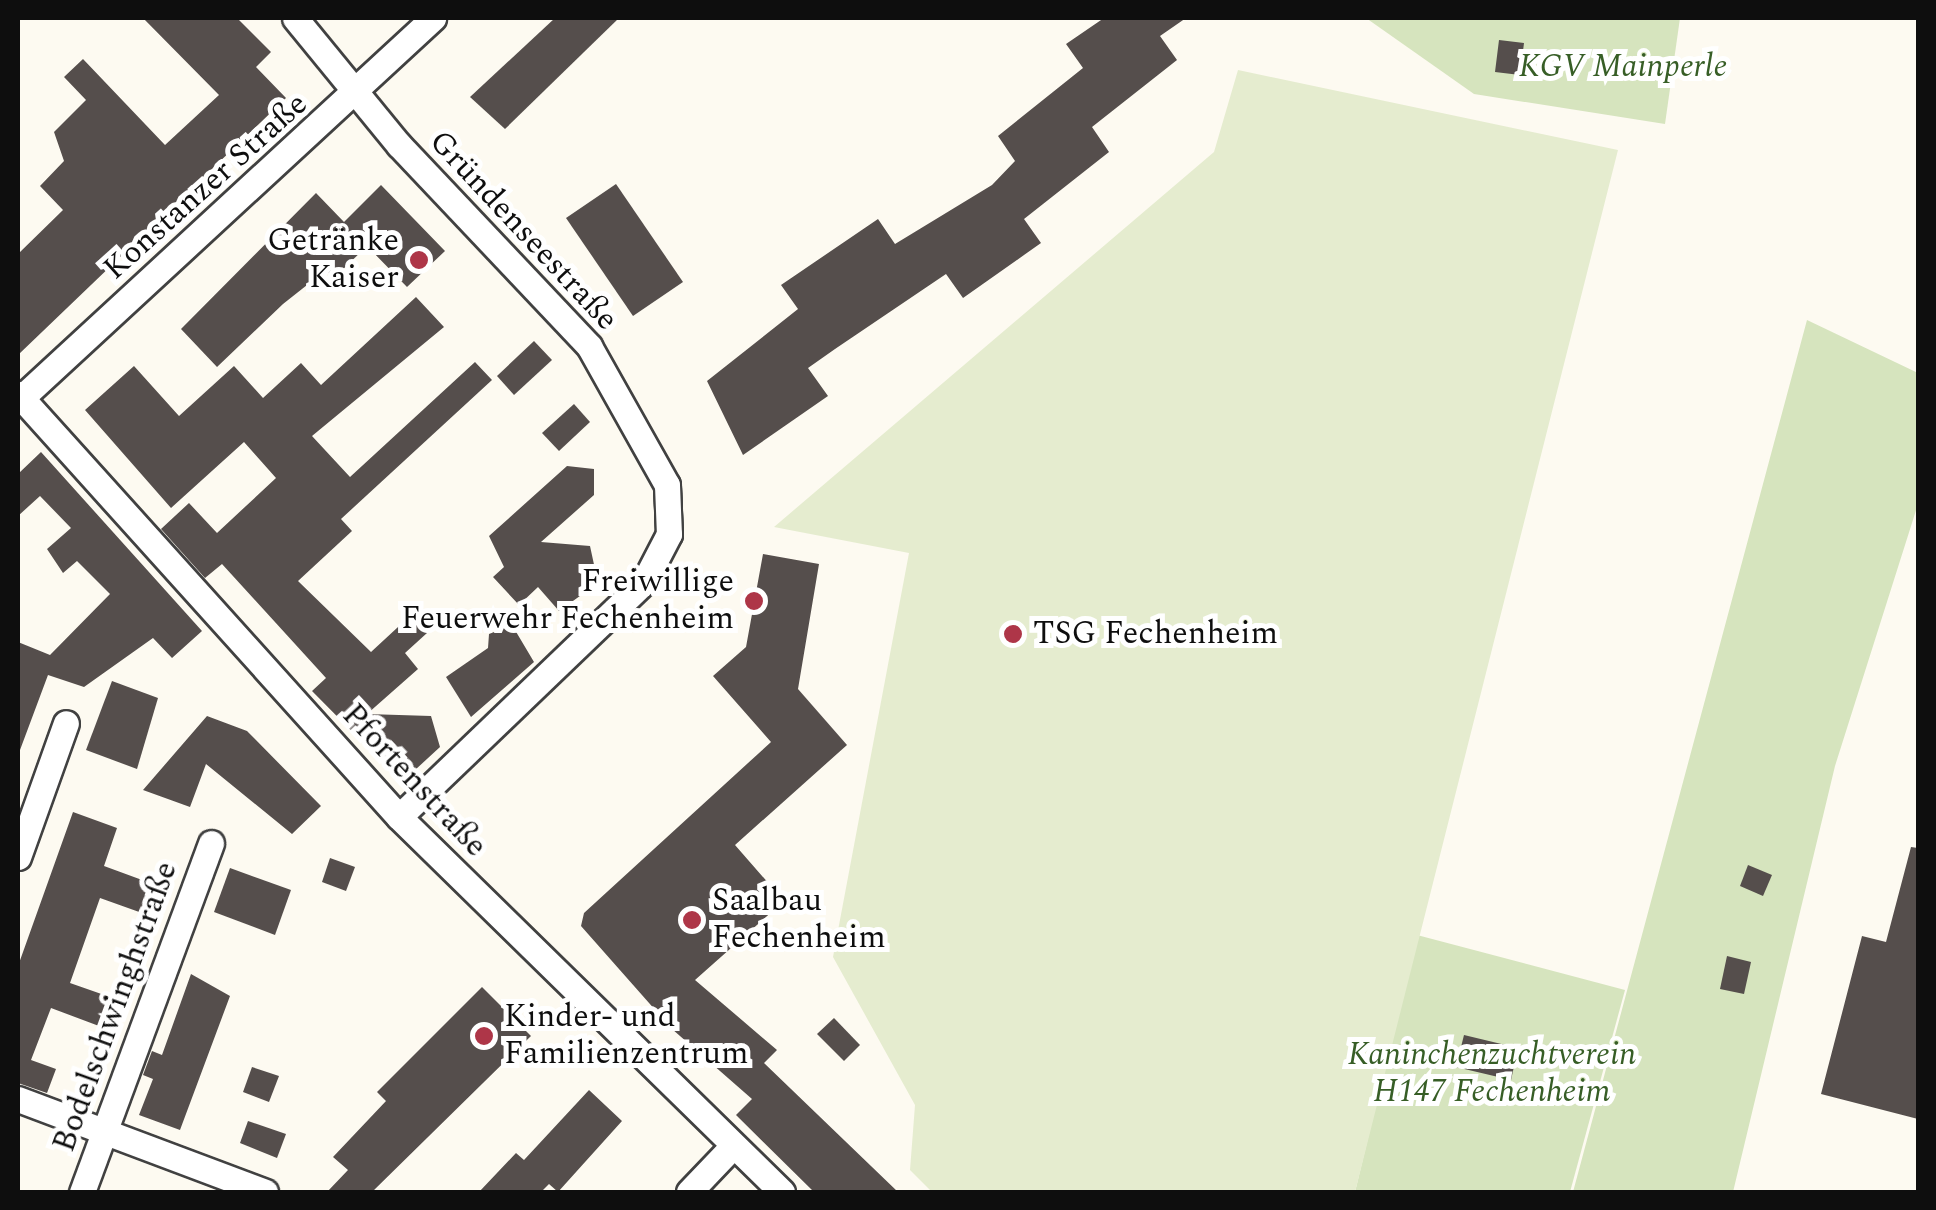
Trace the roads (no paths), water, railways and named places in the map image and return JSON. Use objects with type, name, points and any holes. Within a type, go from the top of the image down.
[{"type":"street","name":"Gründenseestraße","points":[[294,18],[357,93],[588,346],[657,457],[670,514],[660,560],[622,608],[399,817]]},
{"type":"street","name":"Konstanzer Straße","points":[[19,398],[357,93],[434,18]]},
{"type":"street","name":"Pfortenstraße","points":[[19,398],[399,817],[782,1192]]},
{"type":"street","points":[[18,857],[66,724]]},
{"type":"street","name":"Bodelschwinghstraße","points":[[82,1192],[210,843]]},
{"type":"street","points":[[18,1099],[265,1192]]},
{"type":"street","points":[[689,1192],[733,1146]]},
{"type":"place","name":"Getränke Kaiser","points":[[419,260]]},
{"type":"place","name":"Freiwillige Feuerwehr Fechenheim","points":[[754,601]]},
{"type":"place","name":"TSG Fechenheim","points":[[1013,634]]},
{"type":"place","name":"Saalbau Fechenheim","points":[[692,920]]},
{"type":"place","name":"Kinder- und Familienzentrum","points":[[484,1036]]},
{"type":"park label","name":"KGV Mainperle","points":[[1623,67]]},
{"type":"park label","name":"Kaninchenzuchtverein H147 Fechenheim","points":[[1492,1074]]}]
